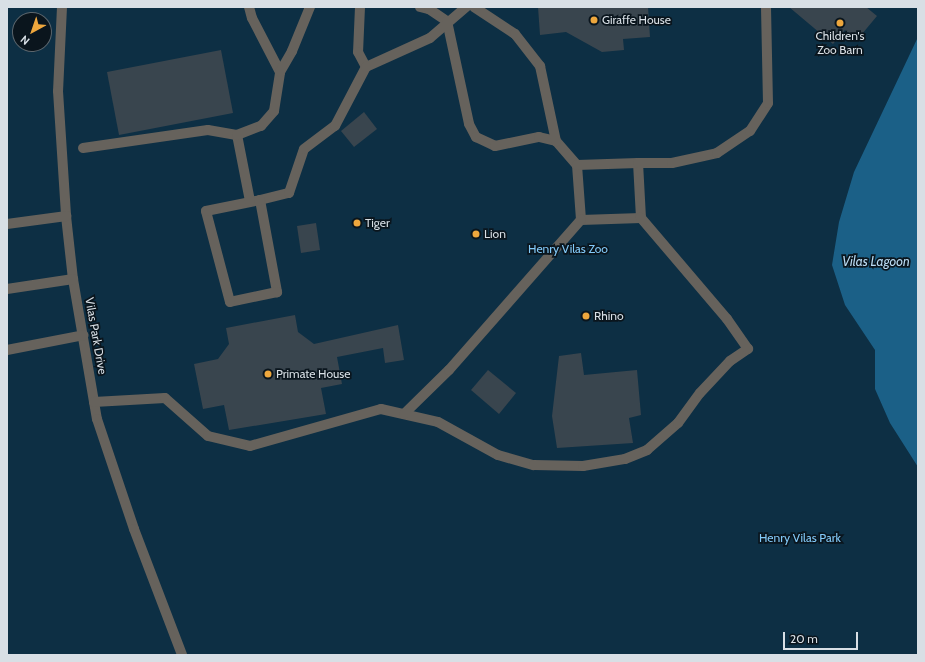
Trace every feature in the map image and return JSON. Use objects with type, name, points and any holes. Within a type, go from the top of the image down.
[{"type":"street","name":"Vilas Park Drive","points":[[62,7],[58,91],[66,216],[73,278],[84,335],[97,419],[134,529],[182,655]]},
{"type":"street","points":[[249,7],[252,18],[280,72]]},
{"type":"street","points":[[83,148],[208,130],[237,135],[261,126],[274,111],[280,72],[292,52],[310,7]]},
{"type":"street","points":[[360,7],[358,52],[366,67]]},
{"type":"street","points":[[420,7],[429,9],[447,22],[469,124],[476,137],[495,146],[539,137],[556,141]]},
{"type":"street","points":[[237,135],[255,200],[278,292],[230,302],[206,211],[255,200],[289,193],[304,149],[335,126],[366,67],[430,38],[466,7]]},
{"type":"street","points":[[404,414],[449,370],[581,220],[577,165],[556,141],[540,66],[515,34],[474,7]]},
{"type":"street","points":[[577,165],[672,163],[717,153],[750,131],[768,103],[766,7]]},
{"type":"street","points":[[94,402],[165,398],[208,436],[250,446],[381,409],[438,422],[498,455],[534,465],[583,466],[625,459],[647,450],[673,428],[730,361],[748,349],[727,319],[641,218],[638,163]]},
{"type":"street","points":[[7,224],[66,216]]},
{"type":"street","points":[[581,220],[641,218]]},
{"type":"street","points":[[7,289],[73,278]]},
{"type":"street","points":[[7,350],[84,335]]},
{"type":"green space","points":[[7,7],[918,7],[918,655],[7,655]]},
{"type":"water","name":"Vilas Lagoon","points":[[918,37],[918,467],[890,423],[875,389],[875,350],[845,305],[832,265],[839,222],[854,172]]},
{"type":"building","name":"Giraffe House","points":[[538,7],[648,7],[650,37],[623,39],[624,50],[602,52],[566,32],[540,35]]},
{"type":"building","name":"Children's Zoo Barn","points":[[789,7],[866,7],[877,16],[857,40],[845,30],[833,44]]},
{"type":"building","points":[[221,50],[233,113],[119,135],[107,72]]},
{"type":"building","points":[[364,112],[377,129],[354,147],[341,131]]},
{"type":"building","points":[[316,223],[320,250],[301,253],[297,226]]},
{"type":"building","name":"Primate House","points":[[295,315],[298,332],[314,344],[398,325],[404,360],[385,363],[383,348],[337,357],[342,384],[321,388],[326,414],[229,430],[224,405],[203,409],[194,364],[218,359],[229,344],[226,328]]},
{"type":"building","points":[[581,353],[584,375],[637,370],[641,415],[629,418],[633,443],[557,448],[552,416],[559,356]]},
{"type":"building","points":[[488,370],[516,393],[499,414],[471,390]]},
{"type":"place","name":"Giraffe House","points":[[594,20]]},
{"type":"place","name":"Children's Zoo Barn","points":[[840,23]]},
{"type":"place","name":"Tiger","points":[[357,223]]},
{"type":"place","name":"Lion","points":[[476,234]]},
{"type":"place","name":"Rhino","points":[[586,316]]},
{"type":"place","name":"Primate House","points":[[268,374]]},
{"type":"park label","name":"Henry Vilas Zoo","points":[[568,249]]},
{"type":"park label","name":"Henry Vilas Park","points":[[800,538]]}]
